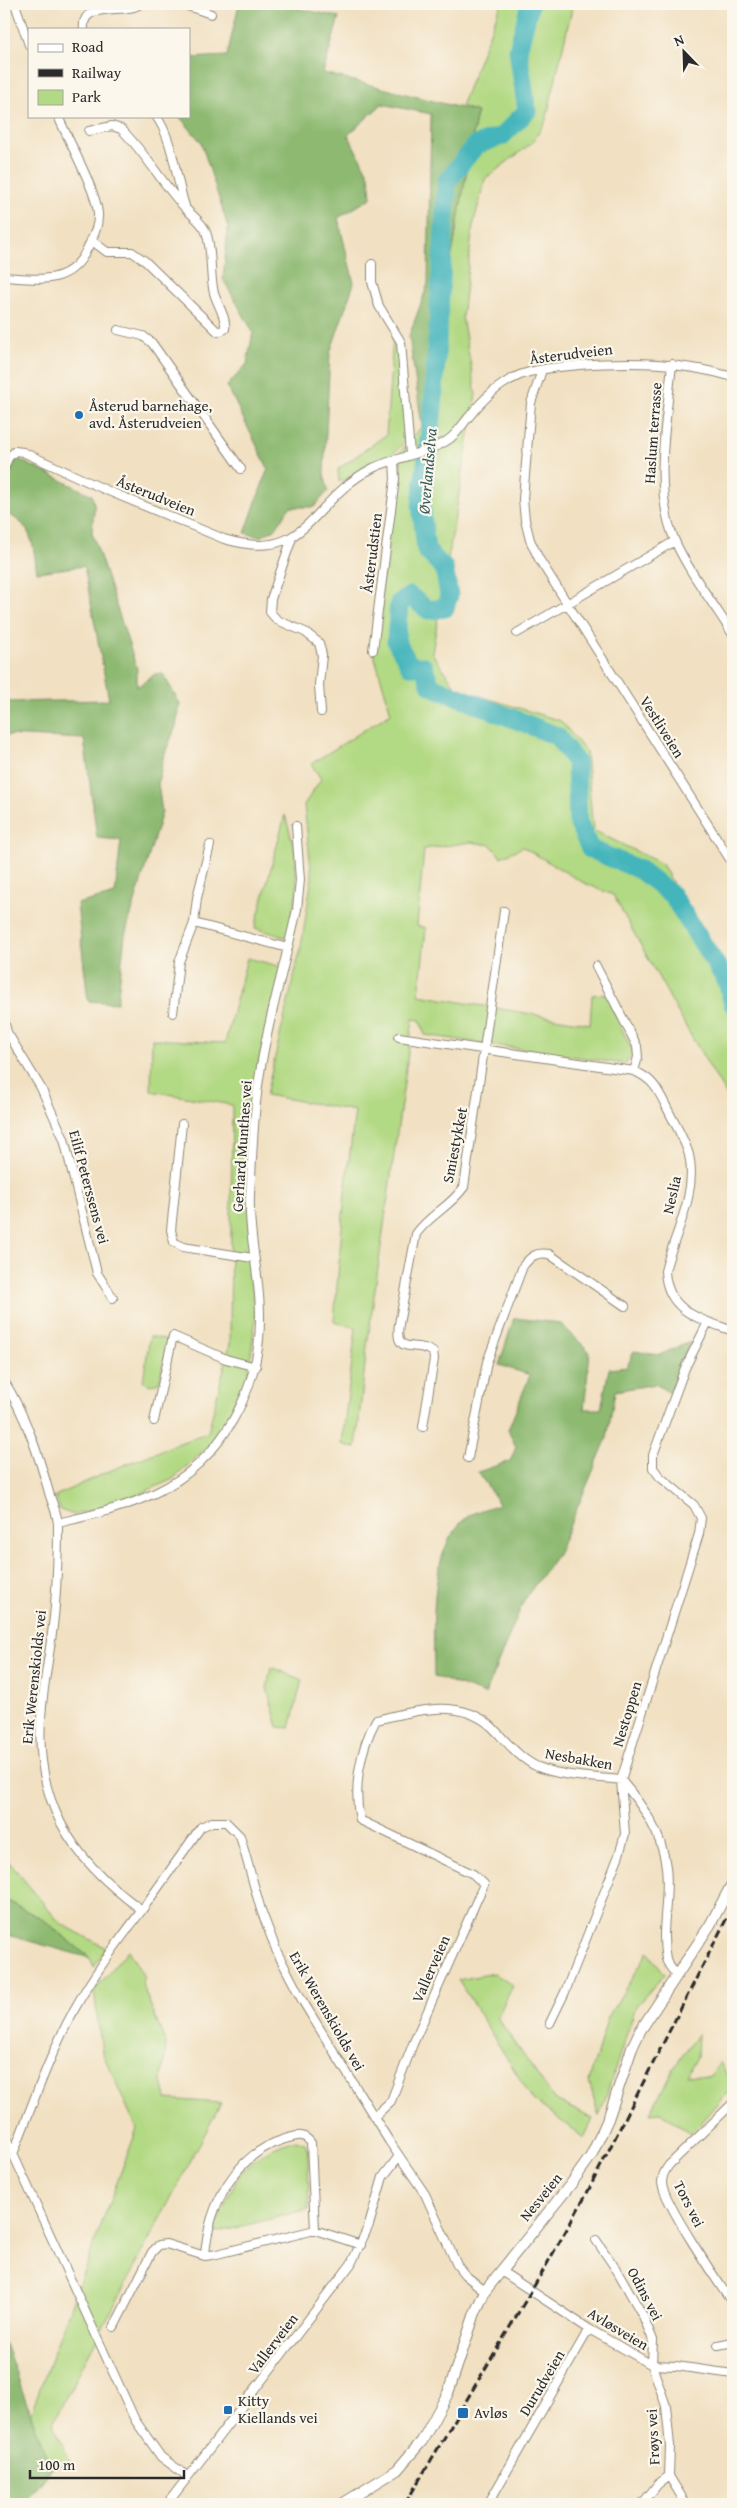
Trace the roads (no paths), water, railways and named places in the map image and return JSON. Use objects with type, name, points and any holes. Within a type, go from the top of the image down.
[{"type":"street","points":[[14,4],[28,41]]},
{"type":"street","points":[[84,28],[85,20],[89,15],[106,9],[131,9],[140,4]]},
{"type":"street","points":[[182,4],[211,14]]},
{"type":"street","points":[[4,277],[38,279],[58,277],[81,263],[97,227],[98,212],[95,200],[59,118]]},
{"type":"street","points":[[157,118],[164,130],[172,154],[177,180],[186,209]]},
{"type":"street","points":[[89,131],[112,126],[121,128],[206,231],[210,279],[216,302],[226,324],[225,329],[218,332],[145,261],[132,252],[107,252],[92,240]]},
{"type":"street","points":[[372,264],[372,282],[379,306],[401,342],[410,454]]},
{"type":"street","points":[[118,330],[126,330],[143,336],[152,343],[241,469]]},
{"type":"street","name":"Åsterudveien","points":[[4,468],[8,458],[15,451],[224,539],[254,545],[273,545],[292,538],[309,524],[340,489],[374,468],[440,445],[453,436],[479,404],[495,390],[522,374],[542,370],[625,362],[692,366],[733,376]]},
{"type":"street","name":"Haslum terrasse","points":[[672,364],[663,490],[675,541],[733,635]]},
{"type":"street","name":"Vestliveien","points":[[542,370],[531,403],[523,499],[525,520],[530,540],[568,604],[733,864]]},
{"type":"street","name":"Åsterudstien","points":[[373,650],[395,479],[394,460]]},
{"type":"street","points":[[292,538],[271,599],[270,612],[277,620],[305,632],[319,643],[322,655],[319,684],[321,712]]},
{"type":"street","points":[[517,633],[675,541]]},
{"type":"street","name":"Gerhard Munthes vei","points":[[58,1523],[110,1511],[156,1493],[187,1474],[215,1447],[236,1416],[256,1367],[260,1345],[260,1315],[253,1258],[250,1198],[257,1093],[288,948],[300,880],[296,826]]},
{"type":"street","points":[[173,1013],[179,962],[194,923],[197,898],[210,845]]},
{"type":"street","name":"Smiestykket","points":[[423,1427],[434,1359],[433,1352],[429,1349],[403,1345],[399,1342],[397,1336],[416,1234],[424,1222],[453,1202],[464,1187],[504,911]]},
{"type":"street","points":[[194,923],[288,948]]},
{"type":"street","points":[[596,966],[637,1046],[638,1057],[634,1071]]},
{"type":"street","name":"Eilif Peterssens vei","points":[[4,1020],[6,1033],[42,1088],[64,1139],[97,1273],[113,1298]]},
{"type":"street","name":"Neslia","points":[[399,1037],[485,1051],[634,1071],[647,1076],[654,1083],[689,1154],[692,1171],[689,1192],[665,1271],[666,1284],[679,1307],[708,1322],[733,1331]]},
{"type":"street","points":[[182,1124],[170,1230],[174,1242],[183,1247],[253,1258]]},
{"type":"street","points":[[468,1458],[487,1362],[523,1266],[531,1257],[539,1252],[549,1254],[625,1306]]},
{"type":"street","name":"Nestoppen","points":[[550,2023],[565,1992],[619,1855],[625,1834],[621,1780],[699,1534],[701,1518],[694,1505],[660,1477],[653,1468],[653,1455],[685,1368],[708,1322]]},
{"type":"street","points":[[154,1421],[173,1336],[226,1359],[256,1367]]},
{"type":"street","name":"Erik Werenskiolds vei","points":[[4,1383],[21,1413],[33,1442],[58,1523],[55,1605],[42,1707],[40,1751],[43,1776],[58,1818],[82,1858],[123,1897],[142,1910],[201,1827],[219,1822],[226,1822],[232,1827],[240,1836],[262,1910],[277,1952],[302,2000],[374,2117],[425,2194],[458,2265],[465,2275],[485,2291]]},
{"type":"street","name":"Nesbakken","points":[[484,1884],[473,1874],[360,1820],[357,1805],[362,1759],[366,1738],[376,1720],[414,1711],[464,1710],[476,1715],[522,1756],[538,1767],[621,1780],[646,1813],[663,1851],[667,1886],[666,1960],[677,1975]]},
{"type":"street","name":"Nesveien","points":[[342,2504],[397,2470],[422,2441],[448,2393],[475,2313],[485,2291],[572,2184],[591,2156],[608,2119],[632,2048],[648,2016],[710,1925],[733,1882]]},
{"type":"street","name":"Vallerveien","points":[[374,2117],[390,2100],[484,1884]]},
{"type":"street","points":[[13,2154],[57,2044],[74,2010],[105,1960],[142,1910]]},
{"type":"street","name":"Tors vei","points":[[733,2103],[669,2165],[663,2176],[662,2184],[668,2198],[733,2304]]},
{"type":"street","points":[[4,2132],[135,2420],[162,2457],[187,2476]]},
{"type":"street","points":[[205,2256],[206,2237],[212,2217],[239,2165],[252,2154],[281,2140],[301,2134],[306,2136],[311,2144],[315,2230]]},
{"type":"street","name":"Vallerveien","points":[[167,2504],[351,2264],[361,2245],[382,2177],[399,2156]]},
{"type":"street","points":[[114,2328],[152,2252],[159,2245],[166,2244],[205,2256],[315,2230],[361,2245]]},
{"type":"street","name":"Odins vei","points":[[596,2240],[618,2272],[643,2316],[653,2340],[652,2365]]},
{"type":"street","name":"Avløsveien","points":[[501,2271],[590,2329],[652,2365],[676,2366],[733,2374]]},
{"type":"street","name":"Durudveien","points":[[488,2504],[590,2329]]},
{"type":"street","points":[[718,2346],[733,2342]]},
{"type":"street","name":"Frøys vei","points":[[652,2365],[666,2406],[670,2446],[669,2476],[686,2504]]},
{"type":"street","points":[[642,2504],[658,2484],[669,2476]]},
{"type":"waterway","name":"Øverlandselva","points":[[530,4],[518,50],[527,111],[502,136],[476,145],[447,181],[433,407],[421,505],[426,550],[444,568],[449,595],[445,608],[428,610],[410,596],[399,603],[396,641],[410,666],[423,666],[431,686],[557,736],[576,762],[578,822],[590,849],[640,870],[672,895],[727,982],[733,1004]]},
{"type":"railway","points":[[405,2504],[585,2197],[733,1906]]},
{"type":"place","name":"Åsterud barnehage, avd. Åsterudveien","points":[[79,415]]},
{"type":"place","name":"Kitty Kiellands vei","points":[[228,2410]]},
{"type":"place","name":"Avløs","points":[[463,2413]]}]
